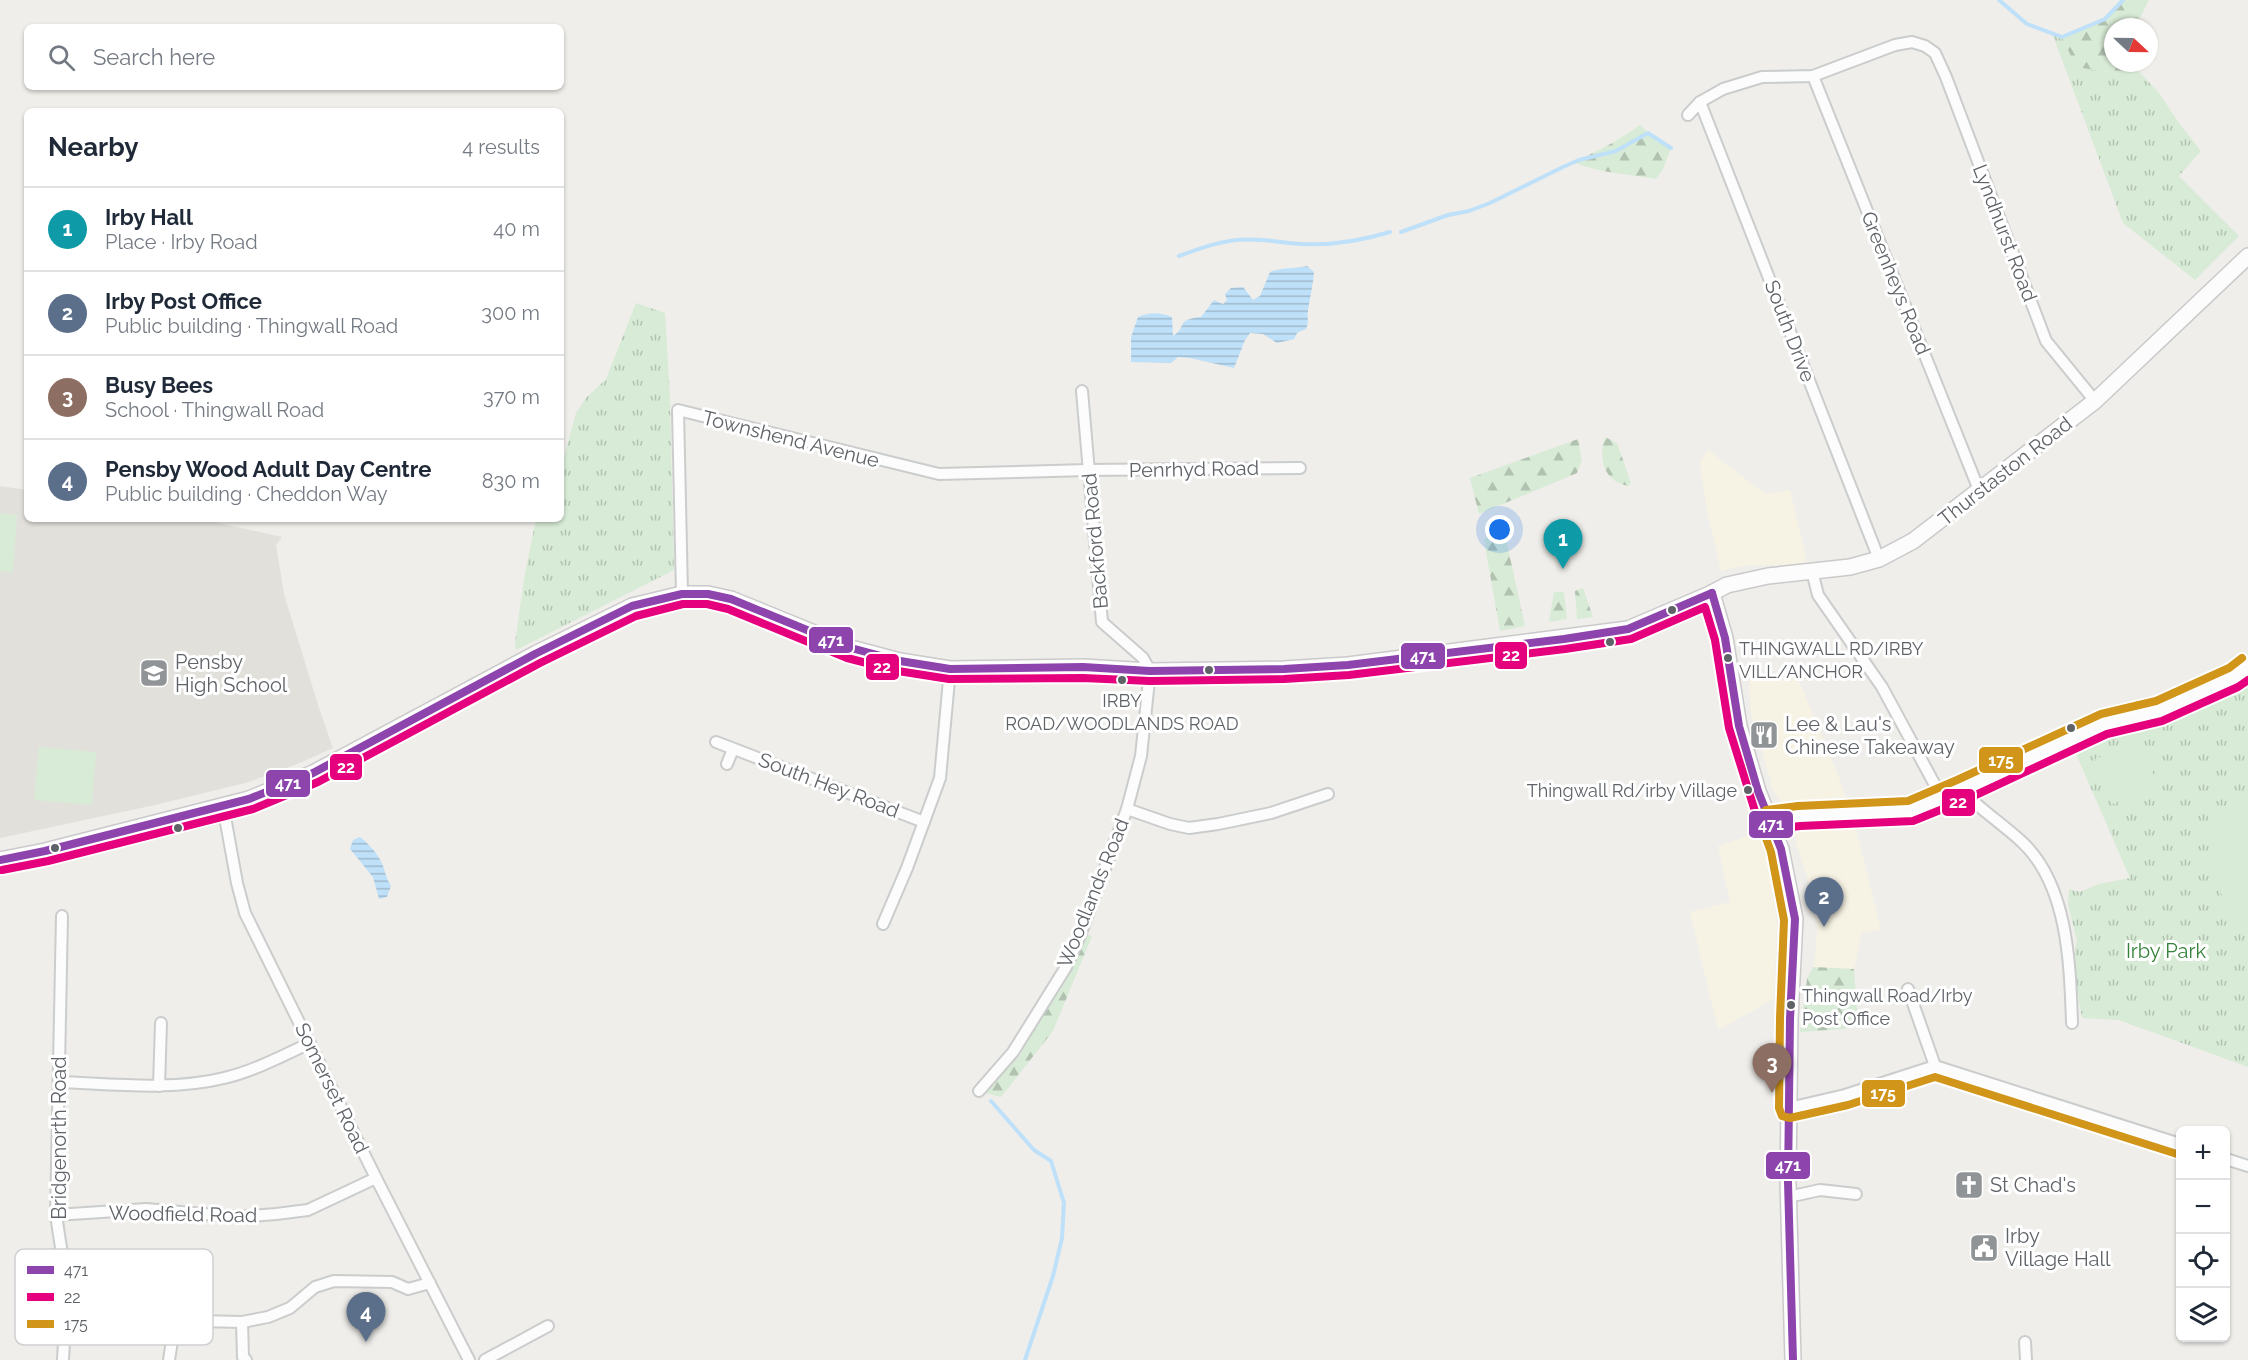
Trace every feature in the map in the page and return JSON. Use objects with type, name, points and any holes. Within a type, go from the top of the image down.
[{"type":"street","name":"Lyndhurst Road","points":[[1813,76],[1894,45],[1912,42],[1925,46],[1935,53],[2046,341],[2095,401]]},
{"type":"street","points":[[1688,115],[1700,102],[1723,89],[1762,77],[1813,76]]},
{"type":"street","name":"Greenheys Road","points":[[1813,76],[1979,490]]},
{"type":"street","name":"South Drive","points":[[1700,102],[1879,559]]},
{"type":"street","name":"Thurstaston Road","points":[[0,860],[249,799],[313,773],[535,654],[632,606],[682,594],[708,594],[732,599],[851,648],[900,661],[950,669],[1083,667],[1150,671],[1284,669],[1348,665],[1628,629],[1727,585],[1768,576],[1850,567],[1879,559],[1913,542],[2095,401],[2248,256]]},
{"type":"street","name":"Backford Road","points":[[1082,391],[1102,622],[1143,658],[1150,671]]},
{"type":"street","name":"Townshend Avenue","points":[[682,594],[678,410],[939,474],[1088,470]]},
{"type":"street","name":"Penrhyd Road","points":[[1088,470],[1300,468]]},
{"type":"street","points":[[1812,571],[1818,595],[1882,687],[1942,798]]},
{"type":"street","points":[[1712,593],[1725,638],[1739,726],[1768,820],[1781,849],[1795,920],[1790,1019],[1788,1197],[1793,1360]]},
{"type":"street","points":[[1768,820],[1799,816],[1910,811],[2104,724],[2159,711],[2234,678],[2248,667]]},
{"type":"street","points":[[883,924],[940,778],[950,669]]},
{"type":"street","name":"Woodlands Road","points":[[979,1092],[1013,1052],[1066,967],[1079,938],[1127,809],[1141,756],[1150,671]]},
{"type":"street","name":"South Hey Road","points":[[716,742],[924,822]]},
{"type":"street","name":"South Hey Road","points":[[727,764],[733,749]]},
{"type":"street","points":[[1961,790],[1980,810],[2022,842],[2043,868],[2054,891],[2061,910],[2071,992],[2072,1023]]},
{"type":"street","points":[[1127,809],[1189,828],[1271,813],[1328,794]]},
{"type":"street","name":"Somerset Road","points":[[223,806],[244,913],[469,1360]]},
{"type":"street","name":"Bridgenorth Road","points":[[61,1249],[56,1215],[62,916]]},
{"type":"street","points":[[1908,989],[1935,1066]]},
{"type":"street","points":[[159,1086],[161,1023]]},
{"type":"street","points":[[59,1082],[159,1086],[222,1078],[250,1071],[310,1043]]},
{"type":"street","points":[[1789,1108],[1856,1092],[1935,1066],[1960,1076],[2176,1142]]},
{"type":"street","points":[[2230,1160],[2248,1166]]},
{"type":"street","name":"Woodfield Road","points":[[56,1215],[146,1209],[238,1217],[276,1214],[308,1210],[376,1178]]},
{"type":"street","points":[[1788,1197],[1820,1190],[1856,1194]]},
{"type":"street","points":[[213,1321],[242,1322],[268,1317],[290,1308],[315,1287],[334,1281],[392,1282],[408,1289],[430,1283]]},
{"type":"street","points":[[242,1322],[243,1357],[246,1360]]},
{"type":"street","points":[[485,1360],[548,1326]]},
{"type":"street","points":[[2025,1341],[2025,1360]]},
{"type":"street","name":"Bridgenorth Road","points":[[63,1360],[64,1345]]},
{"type":"street","points":[[170,1360],[172,1345]]},
{"type":"shaded area","points":[[1708,450],[1765,494],[1790,490],[1807,562],[1741,566],[1721,571],[1707,510],[1700,463]]},
{"type":"shaded area","name":"Pensby High School","points":[[0,486],[24,490],[24,522],[214,522],[282,537],[276,545],[284,594],[333,748],[249,782],[155,805],[0,838]]},
{"type":"shaded area","points":[[1798,679],[1850,808],[1789,806],[1782,802],[1773,790],[1751,713],[1749,681]]},
{"type":"shaded area","points":[[1799,821],[1854,821],[1881,930],[1862,932],[1854,969],[1813,967],[1818,913],[1793,832]]},
{"type":"shaded area","points":[[1758,832],[1768,865],[1777,923],[1774,999],[1718,1030],[1690,912],[1730,902],[1718,846]]},
{"type":"green space","points":[[2123,0],[2149,0],[2140,18],[2106,18]]},
{"type":"green space","points":[[2104,19],[2104,71],[2076,67],[2062,37]]},
{"type":"green space","points":[[2052,33],[2062,37],[2076,67],[2121,74],[2122,72],[2139,72],[2159,93],[2201,151],[2179,176],[2239,236],[2195,280],[2123,223]]},
{"type":"green space","points":[[1640,125],[1671,148],[1663,169],[1656,179],[1603,171],[1573,162],[1608,145]]},
{"type":"green space","points":[[636,303],[665,313],[670,397],[674,570],[516,650],[524,579],[535,522],[564,522],[564,457],[576,413],[586,398],[606,379]]},
{"type":"green space","points":[[1605,437],[1617,443],[1631,483],[1628,486],[1613,479],[1604,468],[1602,453]]},
{"type":"green space","points":[[1578,439],[1582,460],[1577,473],[1479,514],[1470,478]]},
{"type":"green space","points":[[0,513],[17,515],[13,572],[0,571]]},
{"type":"green space","points":[[1491,535],[1506,539],[1525,626],[1500,631],[1484,540]]},
{"type":"green space","points":[[1583,588],[1593,617],[1577,619],[1575,591]]},
{"type":"green space","points":[[1554,592],[1564,592],[1567,619],[1549,622]]},
{"type":"green space","name":"Irby Park","points":[[2248,682],[2248,1067],[2119,1020],[2082,1018],[2072,963],[2077,941],[2068,904],[2069,889],[2080,892],[2099,884],[2130,878],[2076,754]]},
{"type":"green space","points":[[2139,740],[2158,785],[2113,804],[2095,759]]},
{"type":"green space","points":[[39,747],[96,752],[92,805],[34,800]]},
{"type":"green space","points":[[2248,808],[2248,919],[2226,922],[2208,815]]},
{"type":"green space","points":[[1085,934],[1092,936],[1053,1031],[1001,1097],[981,1092],[1020,1055],[1030,1034],[1069,970]]},
{"type":"green space","points":[[1813,967],[1854,969],[1858,1025],[1844,1029],[1800,1032],[1807,979]]},
{"type":"water","points":[[1307,266],[1314,272],[1307,324],[1306,329],[1297,333],[1294,339],[1277,343],[1263,334],[1250,333],[1234,368],[1178,357],[1171,363],[1131,362],[1131,337],[1138,317],[1155,313],[1172,317],[1173,336],[1184,322],[1201,317],[1214,300],[1223,304],[1227,300],[1225,294],[1231,288],[1243,287],[1253,300],[1260,296],[1270,272]]},
{"type":"water","points":[[360,837],[382,863],[391,886],[387,897],[379,899],[373,877],[350,849],[353,840]]},
{"type":"waterway","points":[[1999,0],[2027,24],[2062,37],[2105,19],[2123,0]]},
{"type":"waterway","points":[[1401,232],[1490,203],[1579,160],[1616,151],[1648,133],[1671,148]]},
{"type":"waterway","points":[[1179,256],[1200,248],[1237,240],[1327,244],[1353,241],[1390,232]]},
{"type":"waterway","points":[[991,1101],[1034,1150],[1051,1161],[1064,1203],[1062,1238],[1053,1276],[1025,1360]]},
{"type":"transit line","name":"471","points":[[1712,593],[1725,638],[1739,726],[1758,791],[1781,849],[1795,919],[1790,1019],[1788,1182],[1793,1360]]},
{"type":"transit line","name":"471","points":[[0,860],[45,851],[249,799],[313,773],[535,654],[632,606],[682,594],[708,594],[731,599],[851,648],[900,661],[950,669],[1083,667],[1150,671],[1284,669],[1348,665],[1564,639],[1628,629],[1712,593]]},
{"type":"transit line","name":"22","points":[[2,870],[48,861],[253,809],[318,782],[540,663],[636,616],[683,604],[707,604],[728,609],[847,658],[898,671],[949,679],[1083,678],[1150,681],[1284,679],[1349,675],[1565,649],[1631,639],[1705,607],[1715,640],[1729,728],[1759,824],[1768,830],[1800,826],[1913,821],[1965,800],[2107,734],[2162,721],[2238,687],[2248,680]]},
{"type":"transit line","name":"175","points":[[2176,1154],[1935,1077],[1848,1105],[1790,1118],[1782,1116],[1779,1108],[1784,920],[1771,852],[1759,819],[1766,810],[1798,806],[1908,801],[2101,714],[2156,701],[2229,668],[2242,658]]},
{"type":"place","name":"Irby Hall","points":[[1563,569]]},
{"type":"place","name":"THINGWALL RD/IRBY VILL/ANCHOR","points":[[1728,658]]},
{"type":"place","name":"Pensby High School","points":[[154,673]]},
{"type":"place","name":"IRBY ROAD/WOODLANDS ROAD","points":[[1122,680]]},
{"type":"place","name":"Lee & Lau's Chinese Takeaway","points":[[1764,735]]},
{"type":"place","name":"Thingwall Rd/irby Village","points":[[1748,790]]},
{"type":"place","name":"Irby Post Office","points":[[1824,927]]},
{"type":"place","name":"Thingwall Road/Irby Post Office","points":[[1791,1005]]},
{"type":"place","name":"Busy Bees","points":[[1772,1093]]},
{"type":"place","name":"St Chad's","points":[[1969,1185]]},
{"type":"place","name":"Irby Village Hall","points":[[1984,1248]]},
{"type":"place","name":"Pensby Wood Adult Day Centre","points":[[366,1342]]}]
